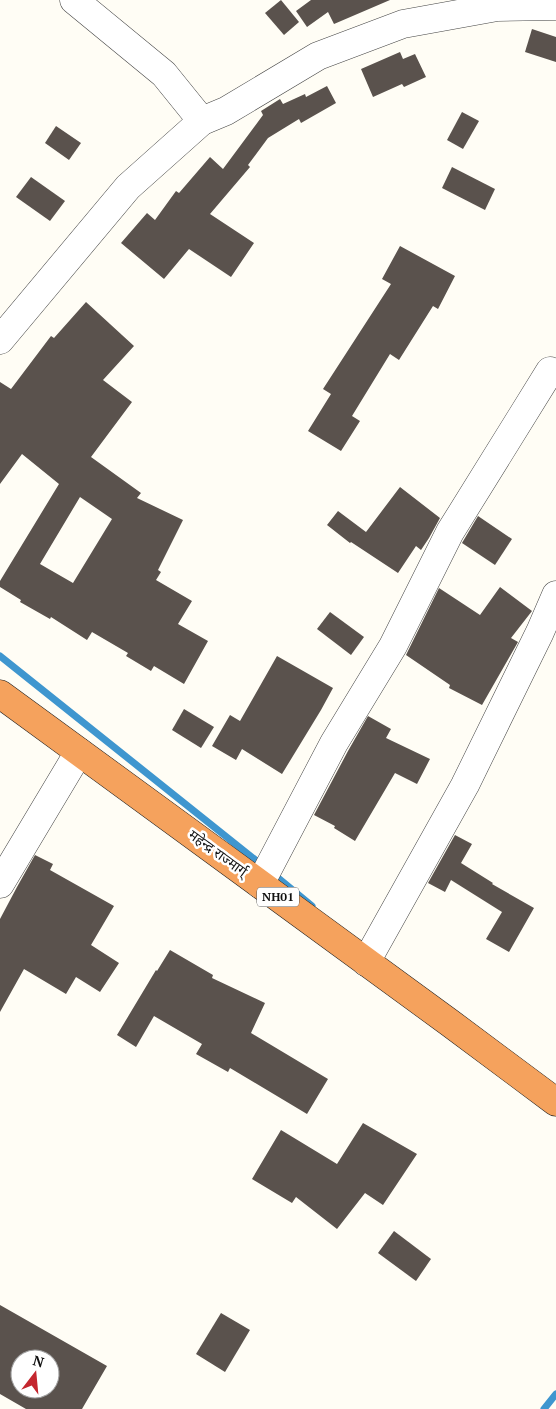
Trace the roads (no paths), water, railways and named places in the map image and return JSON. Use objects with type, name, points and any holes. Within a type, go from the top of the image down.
[{"type":"highway","name":"महेन्द्र राज्मार्ग्","points":[[0,694],[556,1102]]},
{"type":"street","points":[[74,0],[164,74],[202,121]]},
{"type":"street","points":[[0,340],[128,187],[202,121],[226,111],[318,56],[403,24],[497,7],[556,6]]},
{"type":"street","points":[[260,884],[334,743],[393,646],[450,532],[550,371]]},
{"type":"street","points":[[366,962],[465,785],[556,595]]},
{"type":"street","points":[[0,884],[79,752]]},
{"type":"waterway","points":[[0,656],[263,866]]},
{"type":"waterway","points":[[272,873],[312,906]]},
{"type":"waterway","points":[[544,1409],[556,1394]]}]
